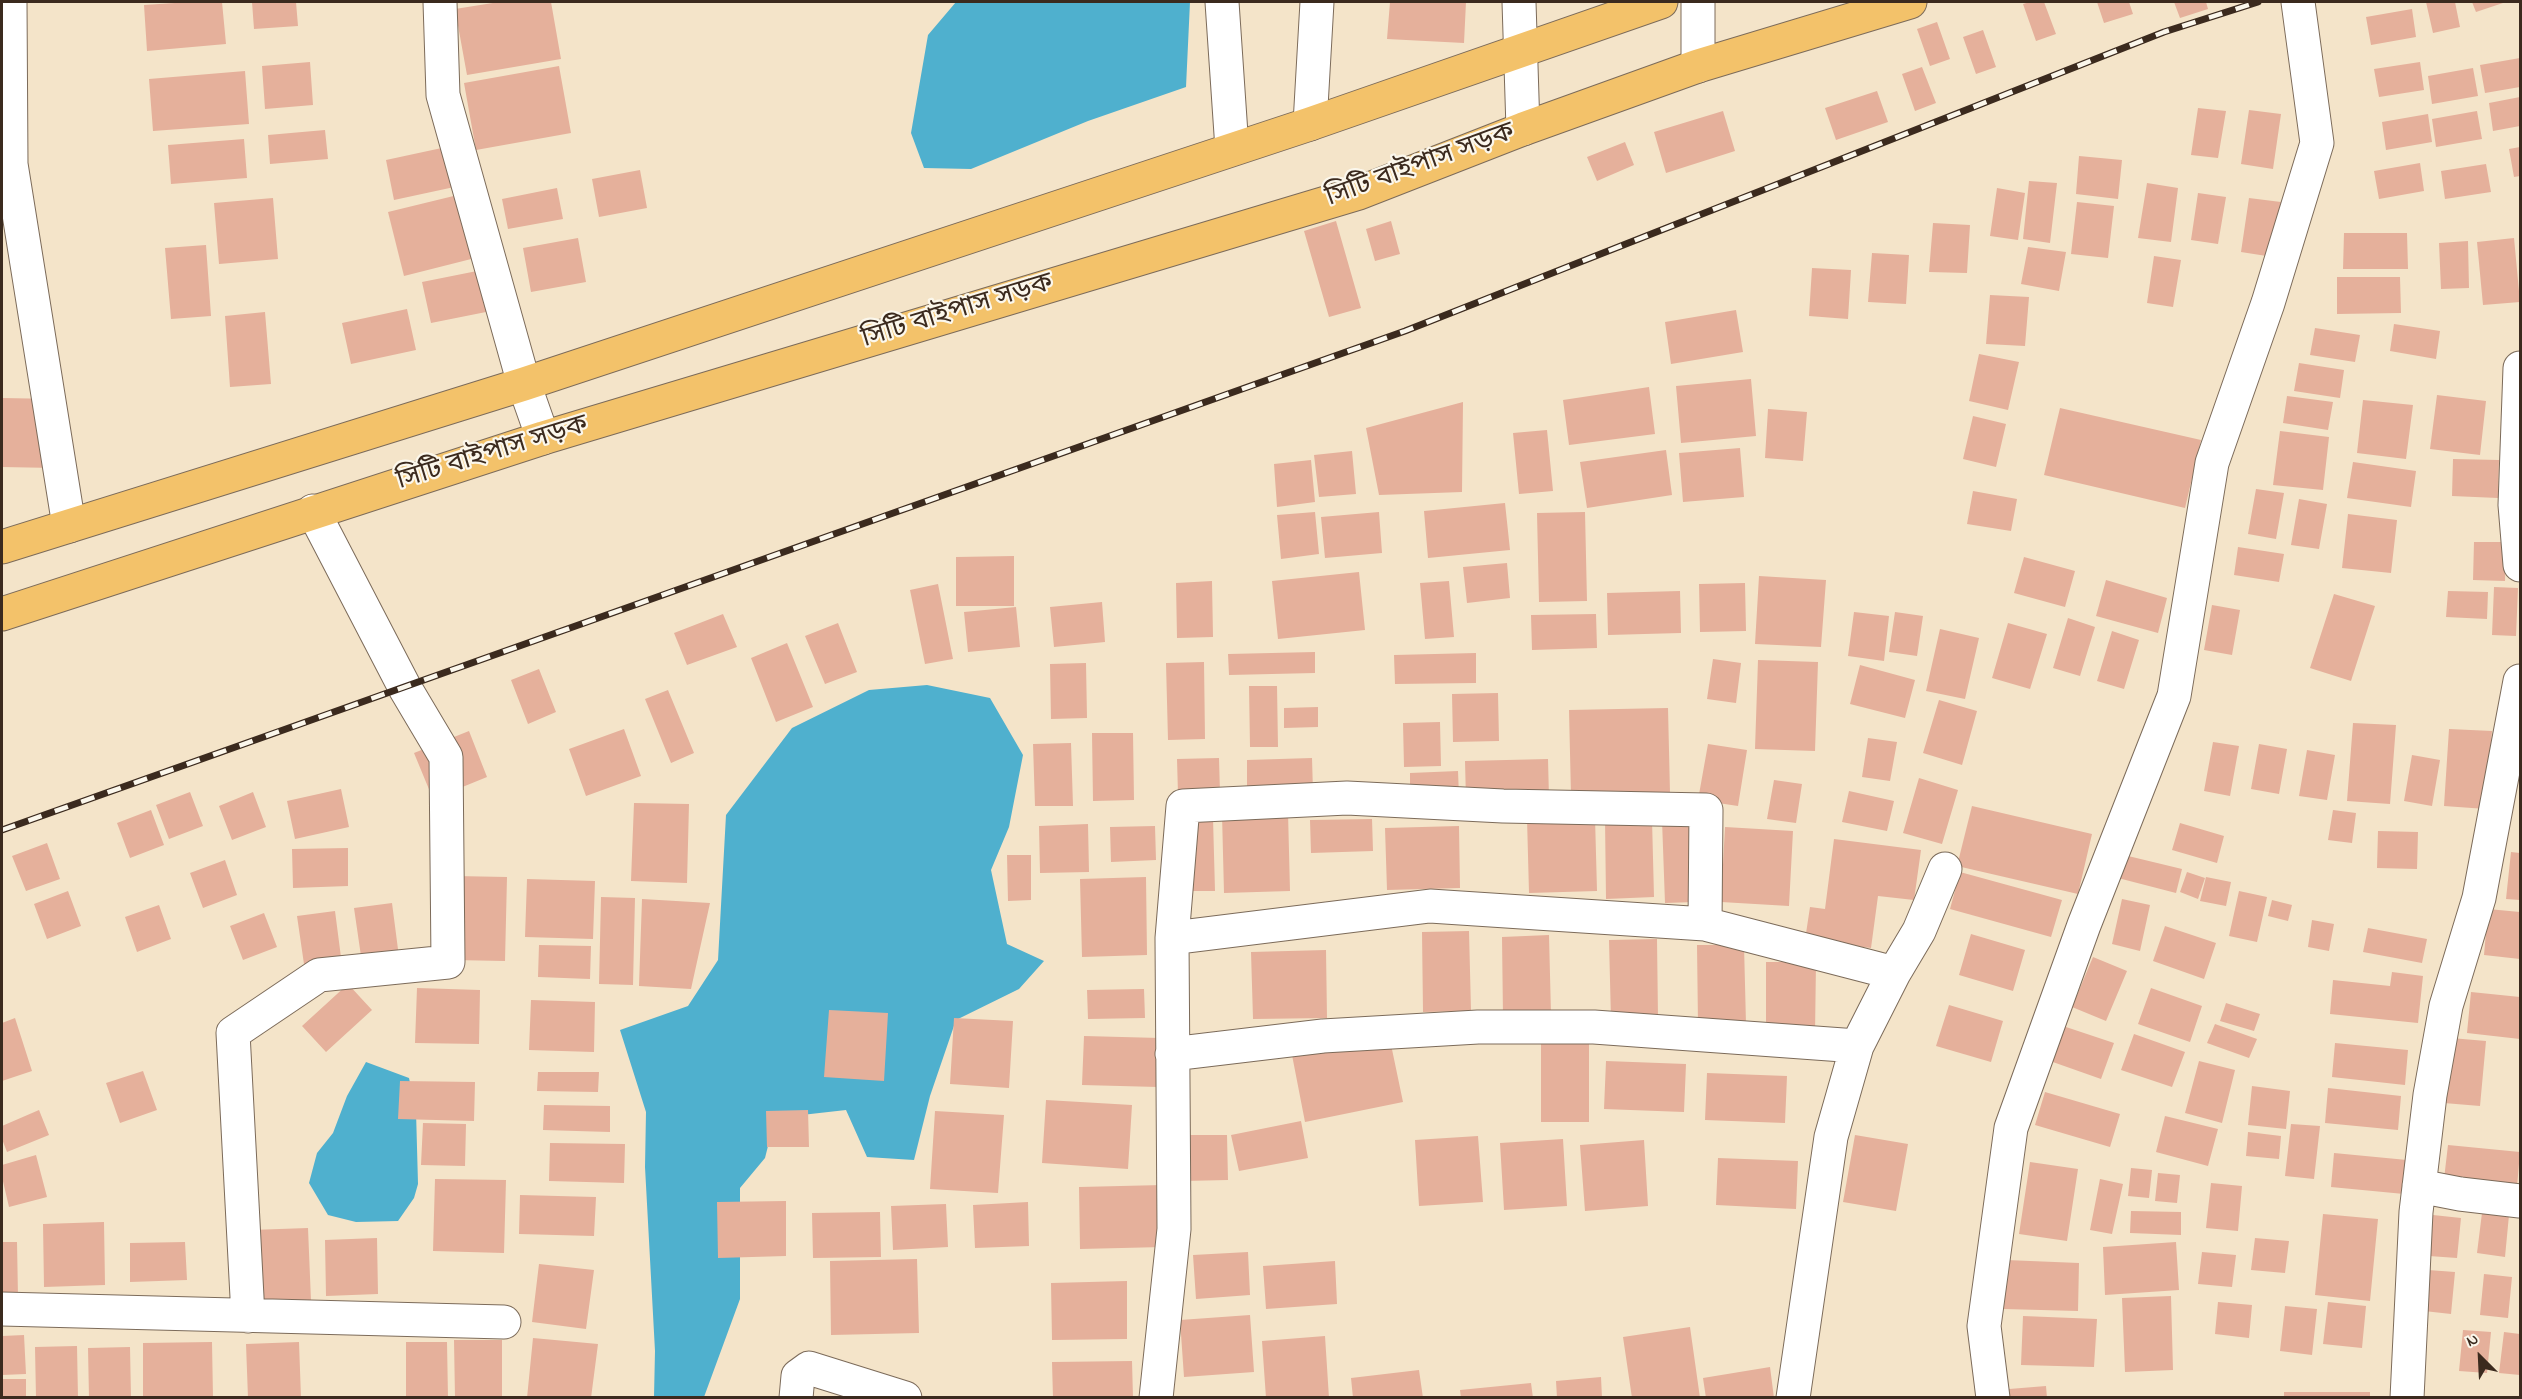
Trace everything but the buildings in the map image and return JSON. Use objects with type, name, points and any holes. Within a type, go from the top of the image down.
[{"type":"main road","points":[[2,547],[524,384],[1310,124],[1661,2]]},
{"type":"main road","name":"সিটি বাইপাস সড়ক","points":[[2,614],[543,438],[1359,193],[1523,129],[1698,66],[1910,2]]},
{"type":"street","points":[[10,2],[11,164],[69,526]]},
{"type":"street","points":[[440,2],[443,95],[524,384],[543,438]]},
{"type":"street","points":[[1222,2],[1232,149]]},
{"type":"street","points":[[1310,124],[1317,2]]},
{"type":"street","points":[[1519,2],[1523,129]]},
{"type":"street","points":[[1698,2],[1698,66]]},
{"type":"street","points":[[1993,1398],[1984,1326],[2011,1128],[2084,925],[2174,696],[2212,463],[2268,303],[2317,143],[2298,2]]},
{"type":"street","points":[[2520,368],[2515,505],[2520,565]]},
{"type":"street","points":[[248,1316],[233,1033],[319,975],[448,962],[446,757],[405,688],[313,511]]},
{"type":"street","points":[[2407,1398],[2419,1186],[2430,1095],[2446,1006],[2479,898],[2520,681]]},
{"type":"street","points":[[1156,1398],[1174,1230],[1172,938],[1183,806],[1347,798],[1503,806],[1706,810],[1705,924]]},
{"type":"street","points":[[1793,1398],[1832,1137],[1857,1046],[1894,974],[1919,932],[1945,869]]},
{"type":"street","points":[[1172,938],[1430,906],[1705,924],[1894,974]]},
{"type":"street","points":[[1172,1054],[1323,1036],[1478,1027],[1594,1027],[1857,1046]]},
{"type":"street","points":[[2419,1186],[2460,1194],[2520,1201]]},
{"type":"street","points":[[2,1309],[504,1322]]},
{"type":"street","points":[[796,1398],[798,1376],[809,1368],[905,1398]]},
{"type":"water","points":[[956,2],[1190,2],[1186,87],[1088,121],[971,169],[924,168],[911,133],[928,35]]},
{"type":"water","points":[[927,685],[990,698],[1023,755],[1009,827],[991,870],[1007,944],[1044,961],[1019,989],[956,1020],[930,1096],[914,1160],[867,1157],[846,1110],[775,1118],[765,1158],[740,1188],[740,1299],[704,1397],[654,1397],[655,1351],[645,1167],[646,1112],[620,1030],[688,1006],[718,960],[726,815],[792,728],[869,690]]},
{"type":"water","points":[[366,1062],[409,1078],[416,1111],[418,1184],[414,1198],[398,1221],[356,1222],[328,1215],[309,1183],[317,1153],[333,1133],[347,1096]]},
{"type":"railway","points":[[2,830],[1405,331],[2164,32],[2258,2]]}]
